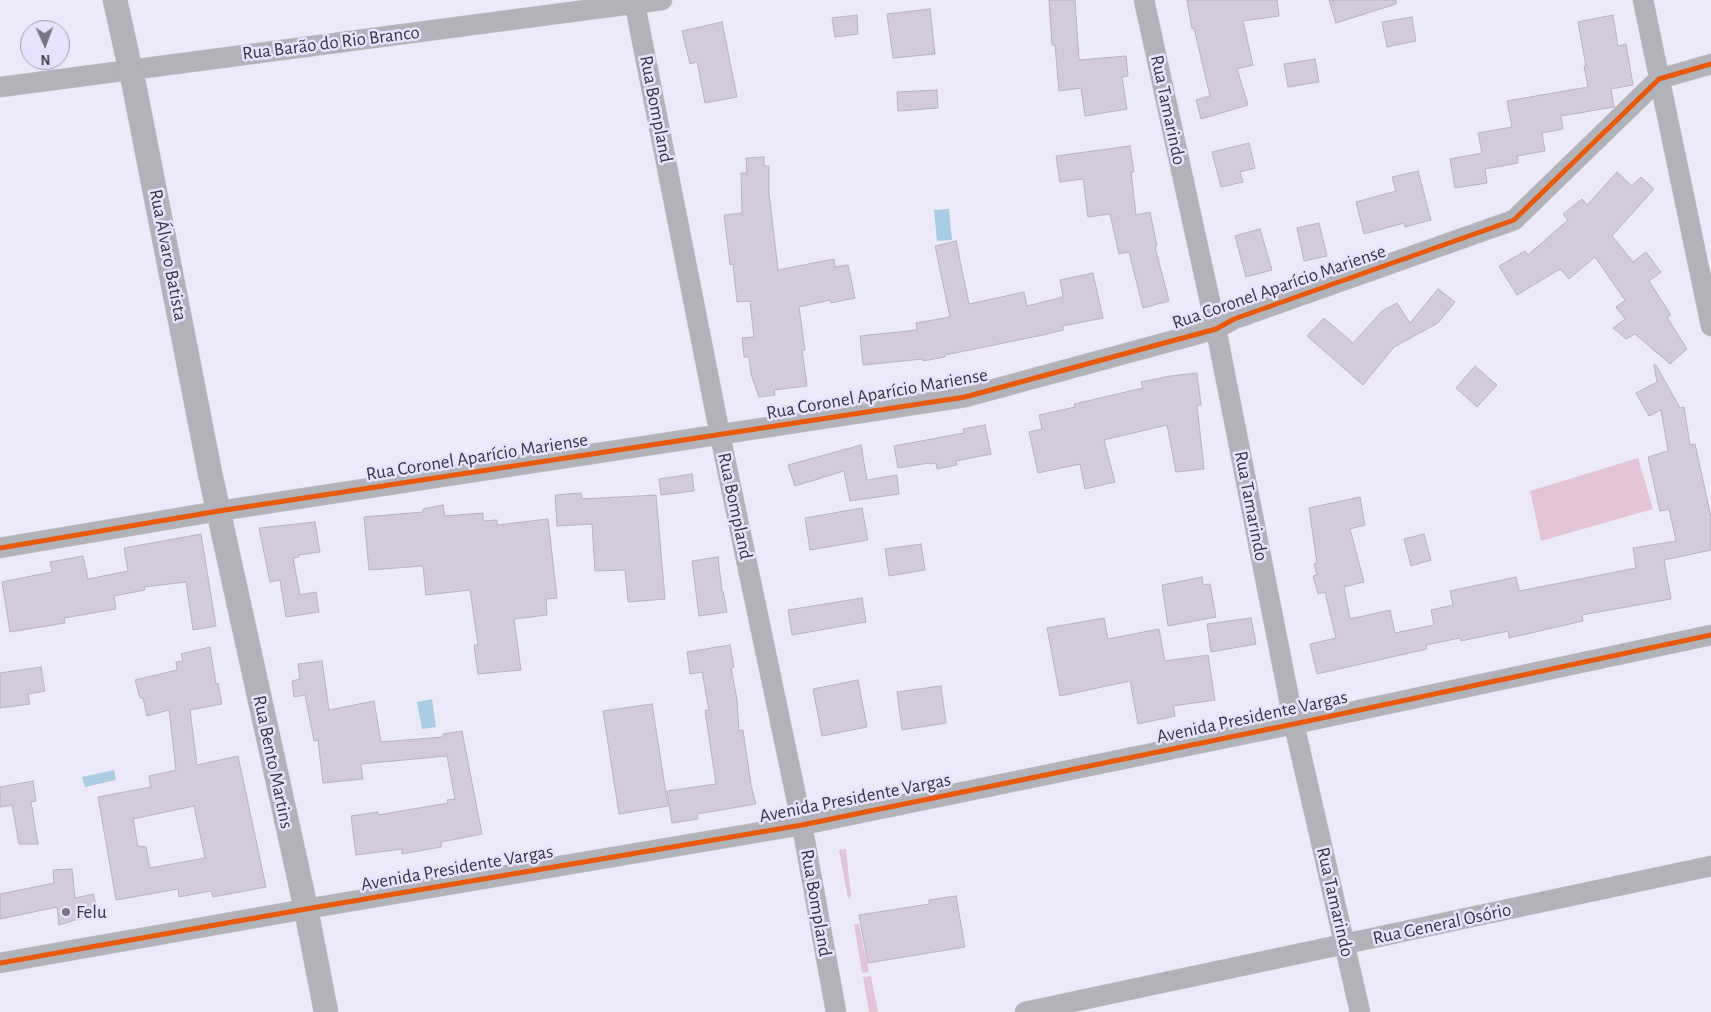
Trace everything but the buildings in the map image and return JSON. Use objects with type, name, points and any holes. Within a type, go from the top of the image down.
[{"type":"street","name":"Rua Álvaro Batista","points":[[115,0],[219,511]]},
{"type":"street","name":"Rua Barão do Rio Branco","points":[[0,87],[634,2],[662,0]]},
{"type":"street","name":"Rua Tamarindo","points":[[1144,0],[1216,329],[1294,724],[1360,1012]]},
{"type":"street","points":[[1643,0],[1711,326]]},
{"type":"street","name":"Rua Bompland","points":[[634,2],[720,435],[802,825],[836,1012]]},
{"type":"street","name":"Rua Coronel Aparício Mariense","points":[[0,548],[219,511],[965,397],[1216,329],[1234,320],[1514,220],[1659,79],[1711,64]]},
{"type":"street","name":"Rua Bento Martins","points":[[219,511],[306,909],[326,1012]]},
{"type":"street","name":"Avenida Presidente Vargas","points":[[0,963],[802,825],[1294,724],[1711,635]]},
{"type":"street","name":"Rua General Osório","points":[[1025,1012],[1711,866]]},
{"type":"shaded area","points":[[1638,458],[1653,509],[1541,541],[1530,491]]},
{"type":"shaded area","points":[[846,849],[851,896],[848,899],[839,850]]},
{"type":"shaded area","points":[[854,924],[859,924],[869,972],[862,973]]},
{"type":"shaded area","points":[[871,976],[878,1012],[869,1012],[863,977]]},
{"type":"water","points":[[949,209],[952,240],[937,241],[934,210]]},
{"type":"water","points":[[432,699],[436,727],[422,729],[417,702]]},
{"type":"water","points":[[114,770],[116,780],[85,787],[82,777]]},
{"type":"cycle path","points":[[0,548],[219,511],[965,397],[1216,329],[1234,319],[1514,220],[1659,79],[1711,64]]},
{"type":"cycle path","points":[[0,963],[802,825],[1294,724],[1711,635]]},
{"type":"place","name":"Felu","points":[[66,912]]}]
